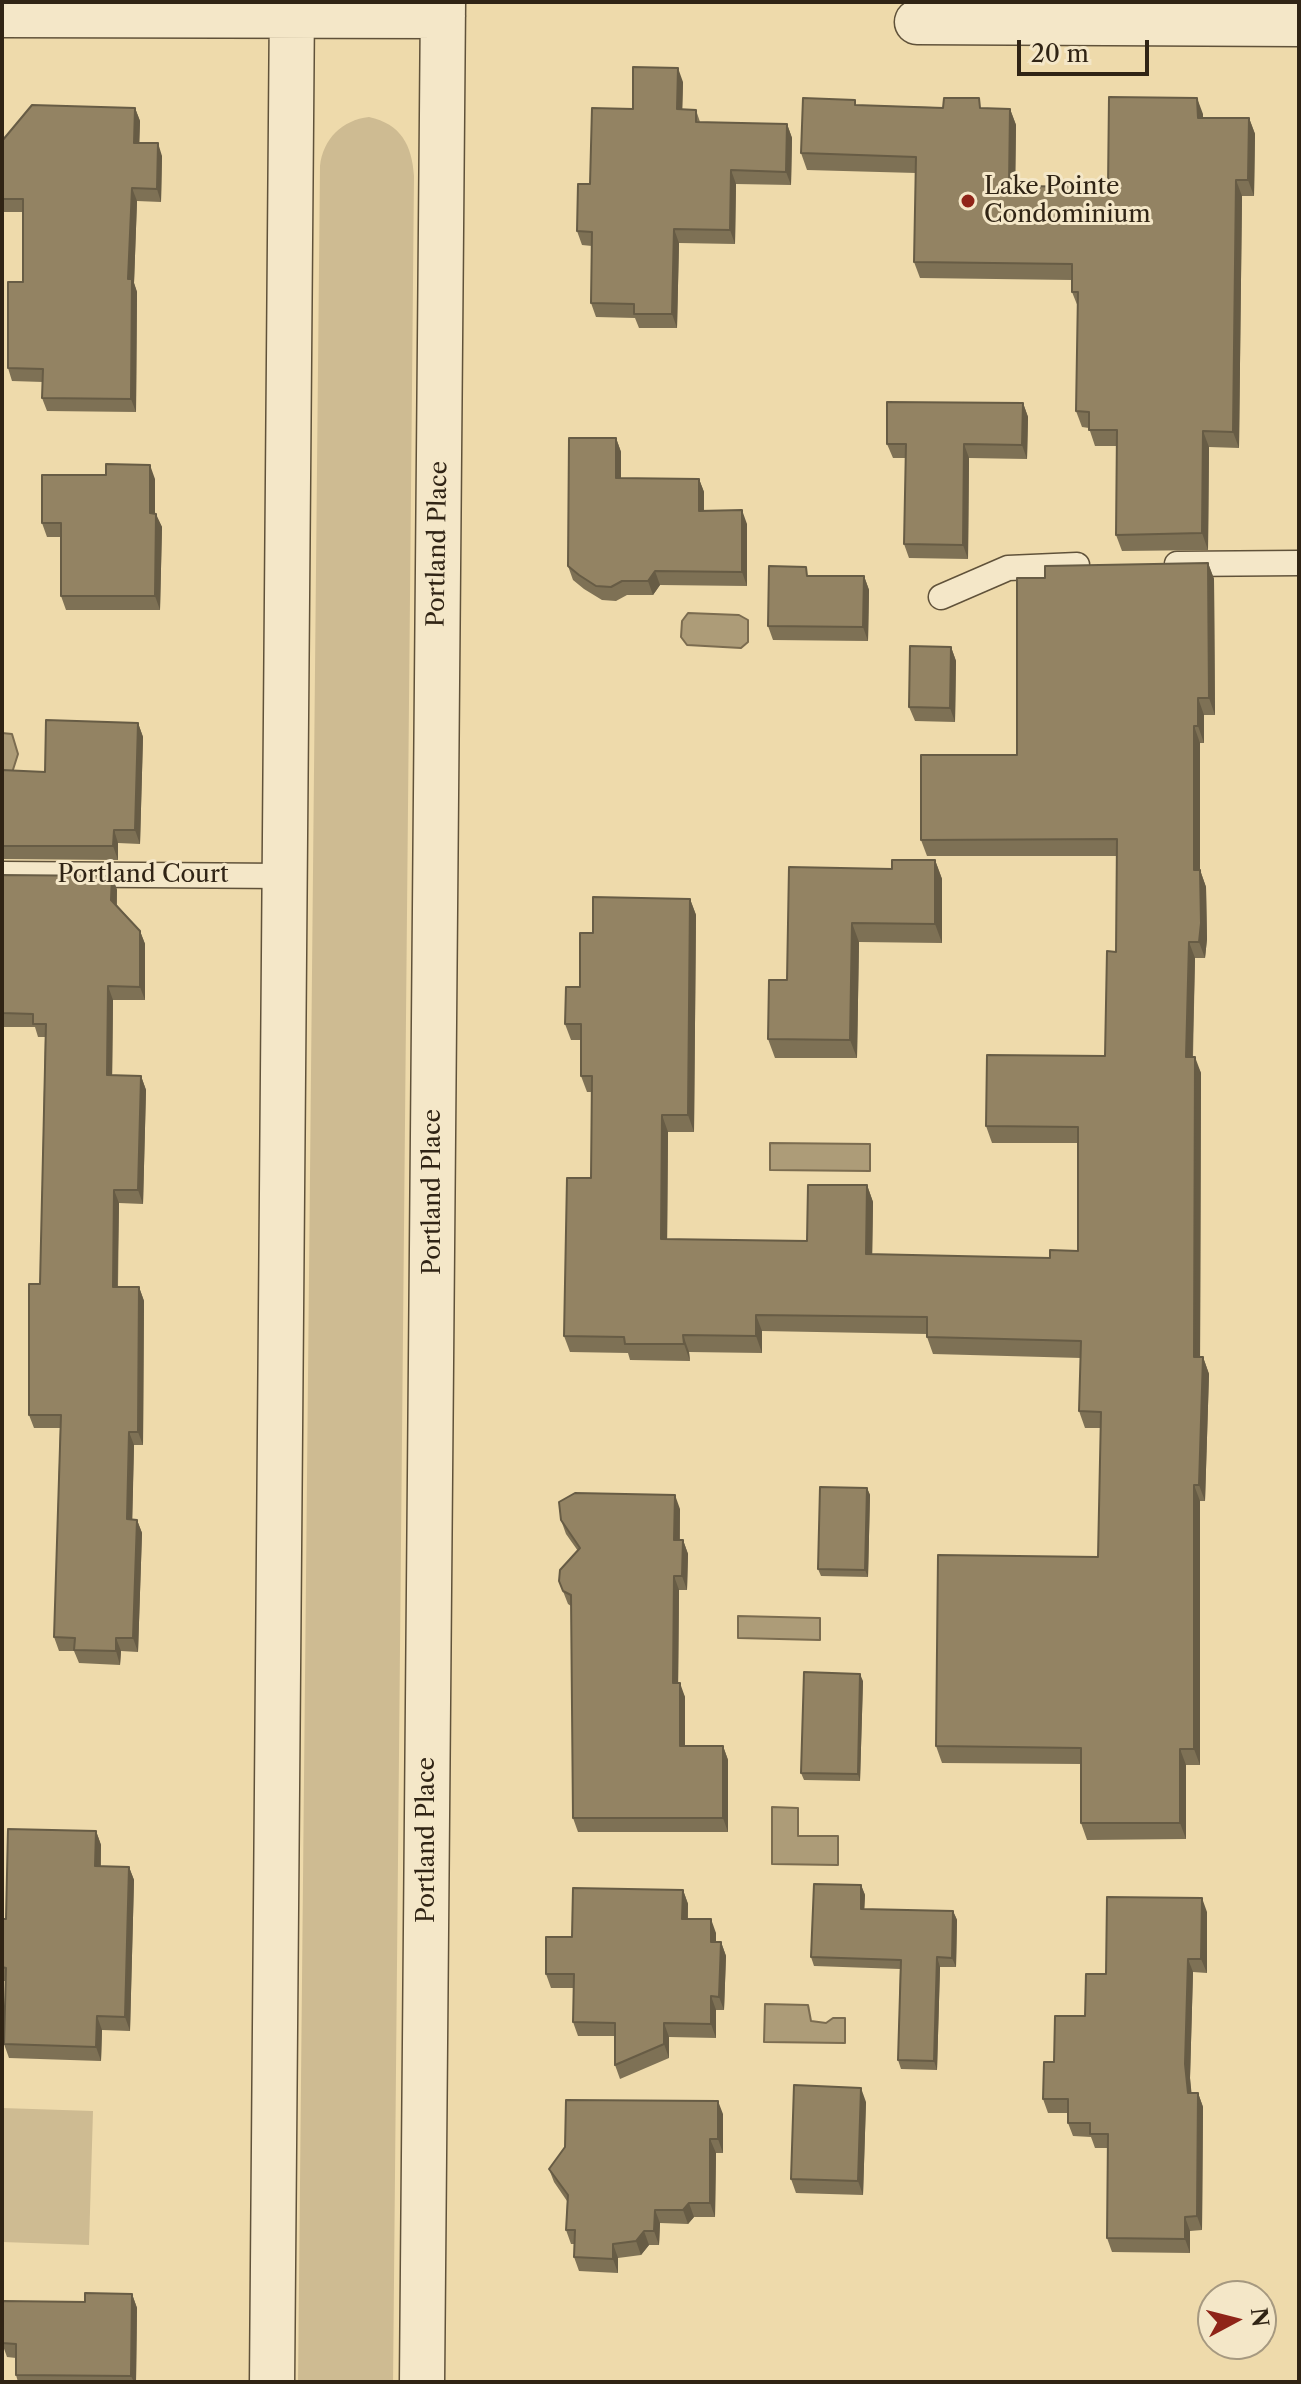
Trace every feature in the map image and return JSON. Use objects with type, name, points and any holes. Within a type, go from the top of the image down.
[{"type":"street","points":[[272,2382],[292,9]]},
{"type":"street","points":[[2,15],[443,9]]},
{"type":"street","name":"Portland Place","points":[[422,2382],[443,9]]},
{"type":"street","points":[[917,12],[1299,24]]},
{"type":"lane","points":[[1146,565],[1299,563]]},
{"type":"lane","points":[[941,597],[1008,568],[1101,565]]},
{"type":"lane","name":"Portland Court","points":[[2,874],[285,876]]},
{"type":"shaded area","points":[[369,117],[389,125],[403,138],[411,155],[414,176],[393,2382],[298,2382],[320,166],[325,147],[336,132],[350,122]]},
{"type":"shaded area","points":[[688,613],[739,615],[748,620],[748,642],[741,648],[687,645],[681,637],[682,621]]},
{"type":"shaded area","points":[[2,733],[12,734],[18,754],[11,776],[2,776]]},
{"type":"shaded area","points":[[770,1143],[870,1144],[870,1171],[770,1170]]},
{"type":"shaded area","points":[[738,1616],[820,1618],[820,1640],[738,1638]]},
{"type":"shaded area","points":[[772,1807],[798,1808],[798,1836],[838,1836],[838,1865],[772,1864]]},
{"type":"shaded area","points":[[765,2004],[808,2005],[811,2021],[826,2023],[833,2018],[845,2018],[845,2043],[764,2042]]},
{"type":"shaded area","points":[[2,2108],[93,2111],[89,2245],[2,2242]]},
{"type":"building","points":[[633,67],[678,68],[677,109],[696,110],[696,122],[787,124],[786,172],[731,170],[730,230],[674,229],[672,314],[634,314],[634,304],[591,303],[592,232],[577,231],[578,184],[590,184],[592,108],[633,109]]},
{"type":"building","points":[[1109,97],[1197,98],[1198,118],[1249,118],[1248,180],[1236,180],[1233,432],[1203,431],[1202,533],[1116,535],[1117,430],[1089,430],[1089,412],[1076,411],[1078,292],[1072,292],[1072,264],[914,262],[916,157],[801,153],[803,98],[855,100],[855,105],[943,108],[944,98],[979,98],[980,108],[1010,109],[1009,186],[1108,187]]},
{"type":"building","points":[[32,105],[135,108],[134,143],[158,143],[157,189],[132,188],[128,279],[132,279],[131,399],[42,398],[43,369],[8,368],[8,282],[23,282],[23,199],[2,199],[2,141]]},
{"type":"building","points":[[887,402],[1023,403],[1022,445],[964,444],[963,545],[904,544],[906,444],[887,444]]},
{"type":"building","points":[[569,438],[616,438],[616,478],[699,479],[699,511],[742,510],[742,572],[655,571],[648,581],[622,581],[611,587],[596,586],[579,575],[568,566]]},
{"type":"building","points":[[106,464],[150,465],[150,513],[156,514],[155,596],[61,596],[61,523],[42,523],[42,475],[106,475]]},
{"type":"building","points":[[1208,563],[1209,698],[1198,698],[1198,726],[1194,726],[1194,870],[1200,870],[1201,923],[1199,942],[1189,942],[1186,1057],[1195,1057],[1194,1357],[1203,1357],[1199,1485],[1194,1485],[1194,1749],[1180,1749],[1180,1823],[1081,1823],[1081,1748],[936,1746],[938,1555],[1098,1557],[1101,1412],[1079,1411],[1081,1341],[927,1337],[927,1317],[756,1315],[756,1336],[683,1335],[684,1344],[625,1344],[624,1337],[564,1336],[567,1178],[591,1178],[592,1076],[581,1076],[581,1024],[565,1024],[566,987],[580,987],[580,933],[593,933],[593,897],[690,899],[688,1115],[662,1115],[661,1239],[807,1241],[808,1185],[867,1185],[866,1254],[1050,1258],[1050,1250],[1078,1251],[1078,1127],[986,1126],[987,1055],[1105,1056],[1107,951],[1116,952],[1117,839],[921,840],[921,755],[1017,755],[1017,578],[1045,578],[1045,566]]},
{"type":"building","points":[[769,566],[806,567],[807,576],[864,576],[863,627],[768,626]]},
{"type":"building","points":[[910,646],[951,647],[950,708],[909,707]]},
{"type":"building","points":[[46,720],[138,723],[135,830],[114,830],[113,846],[2,846],[2,770],[45,772]]},
{"type":"building","points":[[892,860],[935,860],[935,924],[852,923],[850,1040],[768,1039],[769,980],[787,980],[789,867],[892,869]]},
{"type":"building","points":[[2,875],[112,876],[111,900],[140,931],[140,987],[108,986],[107,1075],[141,1076],[138,1190],[114,1190],[113,1287],[139,1287],[138,1432],[129,1432],[127,1519],[137,1520],[133,1638],[116,1638],[116,1651],[74,1650],[75,1638],[54,1637],[61,1415],[29,1415],[29,1284],[40,1284],[46,1024],[33,1024],[33,1014],[2,1013]]},
{"type":"building","points":[[820,1487],[867,1488],[865,1570],[818,1569]]},
{"type":"building","points":[[575,1493],[675,1495],[674,1540],[683,1540],[682,1576],[674,1576],[673,1683],[680,1683],[680,1746],[723,1746],[723,1818],[573,1818],[571,1595],[563,1591],[559,1581],[560,1570],[580,1548],[561,1520],[559,1502]]},
{"type":"building","points":[[804,1672],[860,1674],[858,1774],[801,1773]]},
{"type":"building","points":[[8,1829],[96,1831],[95,1866],[129,1867],[125,2017],[97,2016],[96,2047],[4,2044],[6,1968],[2,1967],[2,1919],[6,1919]]},
{"type":"building","points":[[814,1884],[861,1885],[861,1909],[953,1911],[952,1958],[937,1957],[934,2061],[898,2060],[901,1960],[811,1957]]},
{"type":"building","points":[[573,1888],[683,1890],[682,1919],[711,1919],[711,1942],[721,1942],[719,1997],[711,1996],[711,2024],[664,2023],[664,2044],[615,2065],[615,2023],[573,2022],[574,1974],[546,1974],[546,1937],[572,1937]]},
{"type":"building","points":[[1107,1897],[1202,1898],[1201,1959],[1188,1959],[1185,2064],[1188,2093],[1198,2093],[1197,2216],[1185,2217],[1185,2239],[1107,2238],[1108,2134],[1090,2134],[1090,2123],[1068,2123],[1068,2099],[1043,2099],[1044,2062],[1054,2062],[1055,2016],[1085,2016],[1086,1974],[1106,1974]]},
{"type":"building","points":[[794,2085],[861,2088],[858,2181],[791,2179]]},
{"type":"building","points":[[566,2100],[718,2101],[718,2139],[710,2139],[710,2203],[689,2203],[683,2210],[655,2210],[654,2231],[644,2231],[636,2241],[613,2244],[613,2259],[574,2257],[575,2230],[566,2230],[568,2195],[549,2169],[565,2147]]},
{"type":"building","points":[[85,2293],[132,2294],[131,2376],[16,2375],[16,2344],[2,2343],[3,2301],[85,2302]]},
{"type":"place","name":"Lake Pointe Condominium","points":[[968,201]]}]
